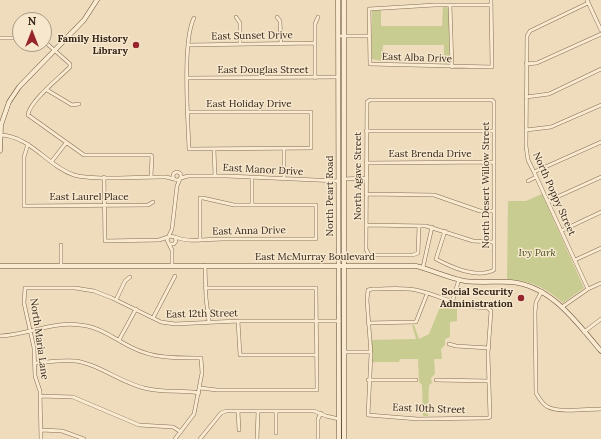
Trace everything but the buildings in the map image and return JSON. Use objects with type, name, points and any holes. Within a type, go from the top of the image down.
[{"type":"street","points":[[0,151],[0,135],[4,117],[9,102],[15,92],[84,20],[97,0]]},
{"type":"street","name":"North Peart Road","points":[[338,0],[338,181],[344,352],[344,439]]},
{"type":"street","name":"North Peart Road","points":[[339,439],[338,321],[344,179],[344,0]]},
{"type":"street","points":[[338,36],[370,36],[369,9],[450,5],[491,5],[490,0]]},
{"type":"street","points":[[587,1],[601,30]]},
{"type":"street","name":"North Poppy Street","points":[[587,1],[530,31],[526,36],[526,146],[536,177],[588,289]]},
{"type":"street","points":[[450,5],[452,67]]},
{"type":"street","name":"East Alba Drive","points":[[370,36],[370,64],[492,67],[491,5]]},
{"type":"street","points":[[236,17],[240,23],[240,44]]},
{"type":"street","points":[[277,17],[280,21],[281,44]]},
{"type":"street","points":[[194,18],[189,45],[189,149],[284,148],[284,179]]},
{"type":"street","points":[[315,78],[315,24],[318,18]]},
{"type":"street","points":[[526,64],[537,63],[601,34]]},
{"type":"street","points":[[0,38],[12,38]]},
{"type":"street","name":"East Sunset Drive","points":[[189,45],[315,44]]},
{"type":"street","points":[[52,48],[70,64],[70,67],[37,99],[28,112],[28,116],[84,155],[152,156],[151,176]]},
{"type":"street","points":[[526,97],[549,94],[601,69]]},
{"type":"street","name":"East Douglas Street","points":[[188,78],[338,77]]},
{"type":"street","points":[[47,90],[72,105],[79,104]]},
{"type":"street","name":"North Agave Street","points":[[419,226],[418,253],[414,255],[369,255],[366,249],[367,102],[370,100],[492,100]]},
{"type":"street","name":"North Desert Willow Street","points":[[445,231],[436,259],[461,270],[490,272],[494,270],[494,102],[492,100]]},
{"type":"street","points":[[526,130],[551,128],[601,105]]},
{"type":"street","name":"East Holiday Drive","points":[[188,112],[311,112],[311,148],[284,148]]},
{"type":"street","points":[[366,131],[494,131]]},
{"type":"street","points":[[0,135],[10,135],[28,144],[64,170],[75,175],[104,177],[151,176],[174,179]]},
{"type":"street","points":[[534,172],[601,142]]},
{"type":"street","points":[[52,162],[66,143]]},
{"type":"street","name":"East Laurel Place","points":[[28,144],[24,157],[24,206],[148,204],[153,202]]},
{"type":"street","points":[[214,149],[215,176]]},
{"type":"street","name":"East Brenda Drive","points":[[366,163],[494,162]]},
{"type":"street","points":[[166,177],[180,173],[172,230],[168,243],[172,250]]},
{"type":"street","name":"East Manor Drive","points":[[180,173],[188,176],[338,181]]},
{"type":"street","points":[[174,174],[174,179],[177,186]]},
{"type":"street","name":"East Manor Drive","points":[[174,179],[180,179],[188,176]]},
{"type":"street","points":[[104,177],[105,241],[159,240],[175,237]]},
{"type":"street","points":[[200,240],[200,198],[234,205],[252,205],[252,177]]},
{"type":"street","points":[[528,180],[536,177]]},
{"type":"street","points":[[548,201],[601,177]]},
{"type":"street","points":[[344,179],[366,178]]},
{"type":"street","points":[[366,194],[434,195],[480,211],[494,211]]},
{"type":"street","name":"East Anna Drive","points":[[175,237],[183,240],[316,239],[316,205],[252,205]]},
{"type":"street","points":[[561,231],[601,212]]},
{"type":"street","points":[[366,225],[432,227],[473,241],[493,242]]},
{"type":"street","points":[[423,267],[432,227]]},
{"type":"street","points":[[172,230],[175,237],[175,243],[172,250],[172,266]]},
{"type":"street","points":[[159,240],[168,243]]},
{"type":"street","name":"East Anna Drive","points":[[168,243],[175,243],[183,240]]},
{"type":"street","points":[[61,245],[62,265]]},
{"type":"street","points":[[575,260],[601,248]]},
{"type":"street","points":[[205,265],[205,288],[210,322]]},
{"type":"street","name":"East McMurray Boulevard","points":[[0,266],[400,265],[423,267],[459,279],[481,282],[511,282],[542,291],[551,296],[562,307],[601,351]]},
{"type":"street","points":[[153,318],[175,276]]},
{"type":"street","points":[[116,300],[125,281],[130,277]]},
{"type":"street","points":[[452,303],[459,279]]},
{"type":"street","points":[[562,307],[588,289],[601,283]]},
{"type":"street","name":"East 12th Street","points":[[25,288],[75,288],[94,291],[136,309],[161,322],[175,324],[238,321],[338,321]]},
{"type":"street","name":"North Maria Lane","points":[[25,288],[24,303],[34,348],[35,376],[40,396],[41,439]]},
{"type":"street","points":[[200,388],[217,390],[317,390],[316,288],[205,288]]},
{"type":"street","points":[[416,380],[368,380],[370,352],[367,300],[368,290],[416,290],[452,303],[471,308],[488,308],[491,311],[489,381],[436,380]]},
{"type":"street","points":[[542,291],[536,302],[535,312],[536,393],[540,400],[548,407],[558,410],[601,409]]},
{"type":"street","points":[[368,323],[416,322],[427,294]]},
{"type":"street","points":[[119,340],[136,309]]},
{"type":"street","points":[[584,332],[601,319]]},
{"type":"street","points":[[238,321],[240,355],[317,355]]},
{"type":"street","points":[[0,336],[13,336],[56,324],[72,324],[88,326],[119,340],[133,349],[156,357],[202,358],[200,388],[194,414],[175,439]]},
{"type":"street","points":[[449,344],[456,346],[489,348]]},
{"type":"street","points":[[344,352],[370,352]]},
{"type":"street","points":[[35,363],[75,361],[144,388],[160,392],[199,393]]},
{"type":"street","name":"East 10th Street","points":[[368,380],[368,415],[418,418],[488,418],[490,416],[489,381]]},
{"type":"street","points":[[40,396],[74,397],[139,425],[174,427],[181,432]]},
{"type":"street","points":[[200,439],[221,413],[226,411],[314,411],[339,419]]},
{"type":"street","points":[[238,411],[239,430]]},
{"type":"street","points":[[257,439],[258,411]]},
{"type":"street","points":[[276,411],[276,433]]},
{"type":"street","points":[[318,439],[318,419],[321,413]]},
{"type":"street","points":[[41,430],[62,430],[84,439]]},
{"type":"green space","points":[[443,7],[447,7],[449,10],[449,63],[444,64],[444,45],[383,45],[382,61],[372,59],[372,11],[381,10],[381,26],[442,26]]},
{"type":"green space","name":"Ivy Park","points":[[542,194],[584,288],[563,303],[551,293],[530,283],[507,279],[508,201],[526,201]]},
{"type":"green space","points":[[442,302],[457,307],[457,321],[450,322],[450,337],[445,339],[445,345],[441,349],[442,359],[434,359],[435,374],[431,378],[432,383],[429,385],[428,416],[423,416],[422,385],[419,382],[418,359],[400,359],[399,362],[372,362],[372,340],[416,339],[412,325],[414,325],[419,339],[429,334]]},
{"type":"place","name":"Family History Library","points":[[136,45]]},
{"type":"place","name":"Social Security Administration","points":[[521,298]]}]
